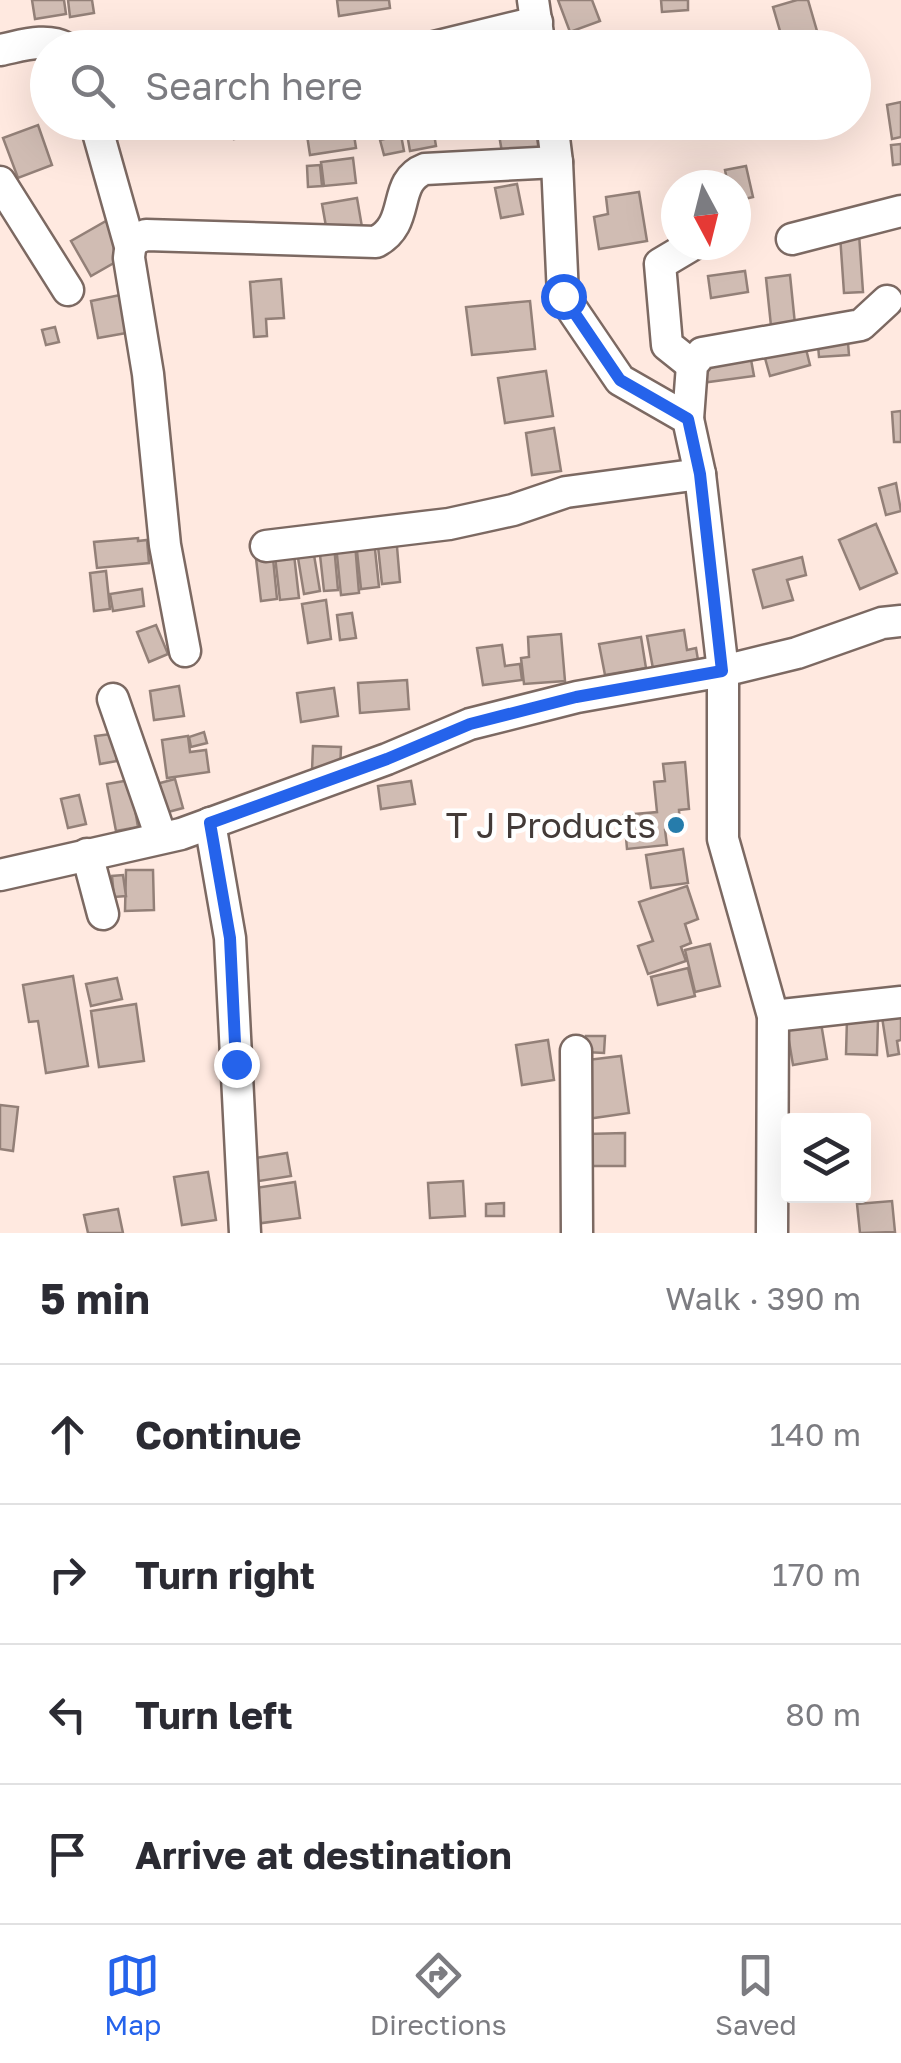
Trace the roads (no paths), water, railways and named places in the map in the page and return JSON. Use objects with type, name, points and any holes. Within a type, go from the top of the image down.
[{"type":"street","points":[[507,30],[537,23]]},
{"type":"street","points":[[1,46],[30,44]]},
{"type":"street","points":[[100,140],[130,246],[165,545],[186,651]]},
{"type":"street","points":[[555,140],[563,296],[620,380],[688,419]]},
{"type":"street","points":[[130,246],[136,238],[146,235],[376,242],[389,235],[396,224],[406,186],[414,173],[425,168],[558,162]]},
{"type":"street","points":[[0,182],[68,290]]},
{"type":"street","points":[[792,239],[901,210]]},
{"type":"street","points":[[667,260],[660,264],[667,345],[692,365]]},
{"type":"street","points":[[772,1233],[773,1016],[723,839],[722,671],[700,474],[688,419],[692,365],[695,358],[710,350],[861,325],[887,301]]},
{"type":"street","points":[[266,546],[449,524],[513,510],[566,492],[700,474]]},
{"type":"street","points":[[0,875],[181,834],[387,759],[470,724],[576,697],[722,671],[797,652],[882,623],[901,621]]},
{"type":"street","points":[[112,699],[161,836]]},
{"type":"street","points":[[210,823],[230,938],[245,1233]]},
{"type":"street","points":[[87,854],[103,914]]},
{"type":"street","points":[[773,1016],[901,1002]]},
{"type":"street","points":[[576,1050],[577,1233]]},
{"type":"place","name":"T J Products","points":[[676,825]]}]
